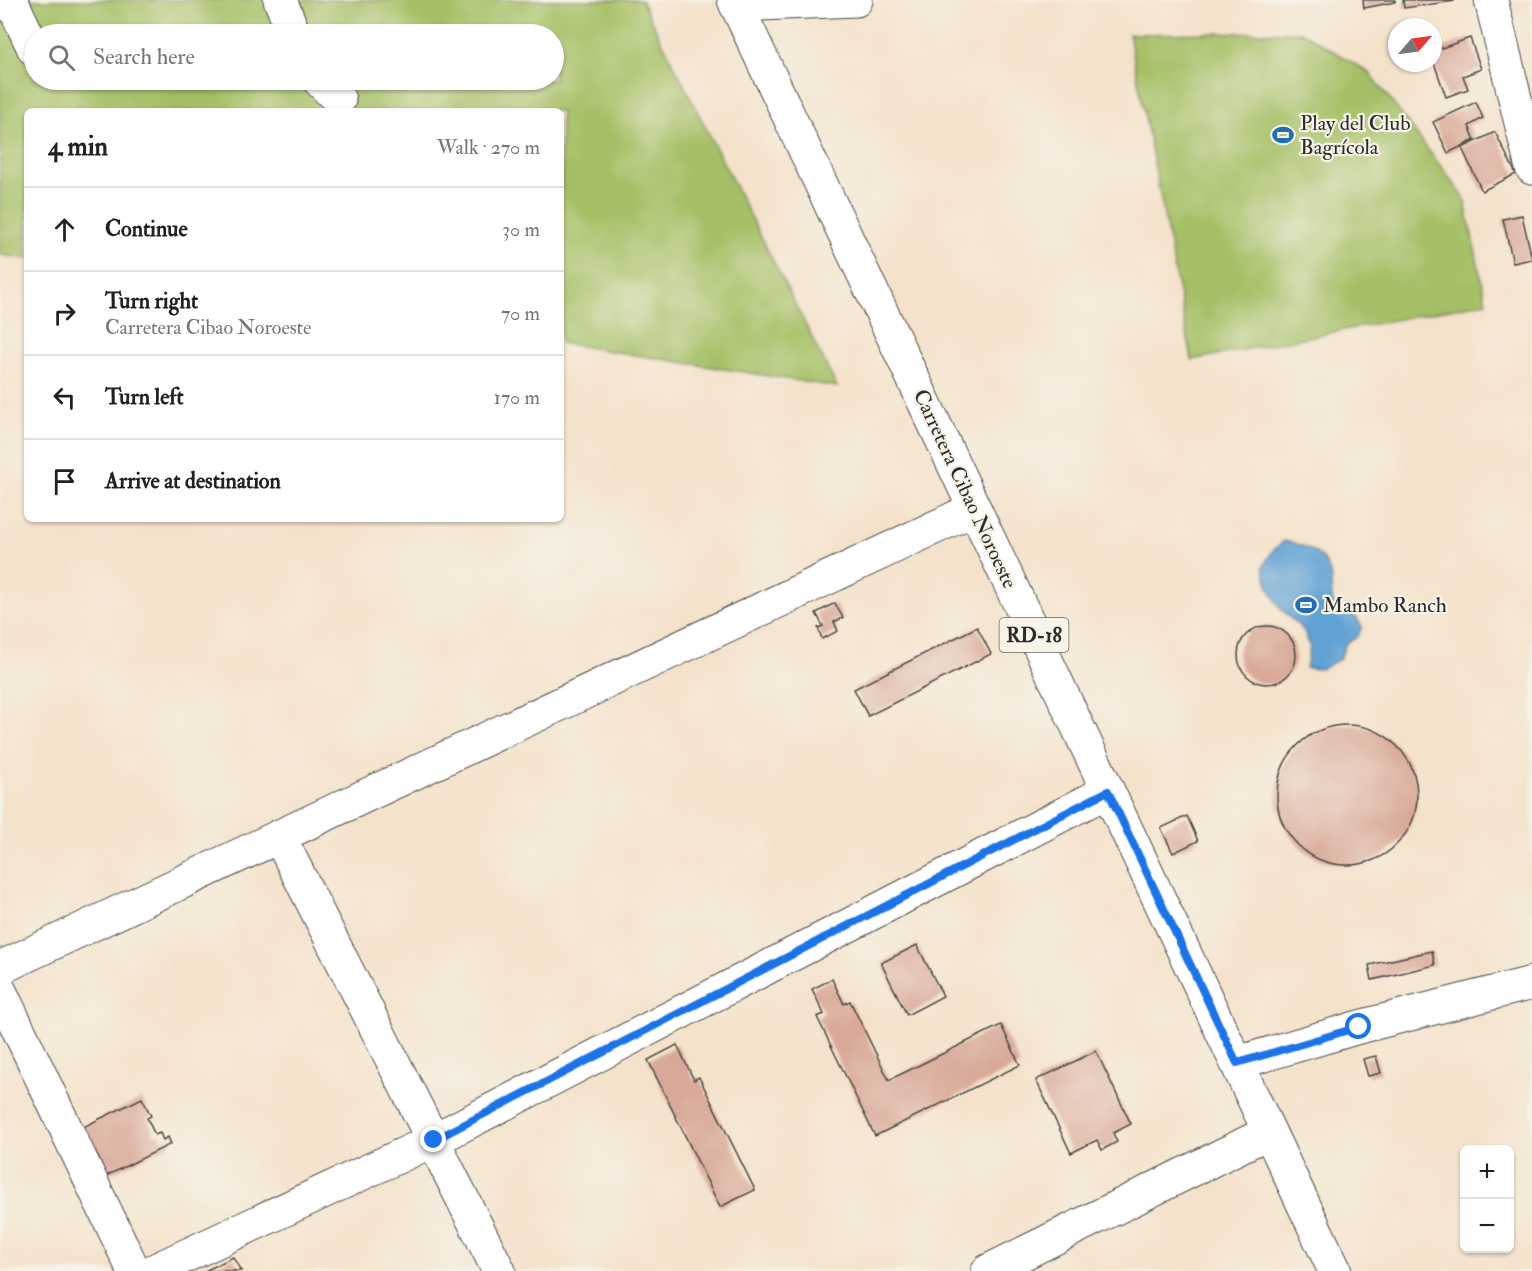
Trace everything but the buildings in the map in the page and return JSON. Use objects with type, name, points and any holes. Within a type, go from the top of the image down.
[{"type":"street","points":[[11,0],[24,28]]},
{"type":"street","points":[[280,0],[290,24]]},
{"type":"street","points":[[735,3],[856,0]]},
{"type":"street","points":[[1491,0],[1532,168]]},
{"type":"street","name":"Carretera Cibao Noroeste","points":[[735,3],[1335,1271]]},
{"type":"street","points":[[0,968],[975,509]]},
{"type":"street","points":[[153,1271],[192,1263],[1108,791]]},
{"type":"street","points":[[279,836],[499,1271]]},
{"type":"street","points":[[1237,1063],[1359,1027],[1532,982]]},
{"type":"street","points":[[0,991],[134,1271]]},
{"type":"street","points":[[988,1271],[1269,1132]]},
{"type":"green space","points":[[0,0],[641,0],[837,387],[564,343],[564,108],[24,108],[24,259],[0,255]]},
{"type":"green space","name":"Play del Club Bagrícola","points":[[1302,32],[1370,73],[1464,197],[1486,302],[1192,360],[1129,34]]},
{"type":"water","name":"Mambo Ranch","points":[[1284,541],[1304,546],[1322,558],[1329,570],[1334,606],[1337,611],[1353,612],[1362,627],[1356,638],[1346,643],[1340,659],[1321,669],[1306,668],[1310,647],[1304,631],[1280,608],[1269,588],[1263,567],[1273,550]]},
{"type":"place","name":"Play del Club Bagrícola","points":[[1283,135]]},
{"type":"place","name":"Mambo Ranch","points":[[1306,605]]},
{"type":"route","points":[[434,1140],[1108,791],[1237,1063],[1359,1027]]}]
